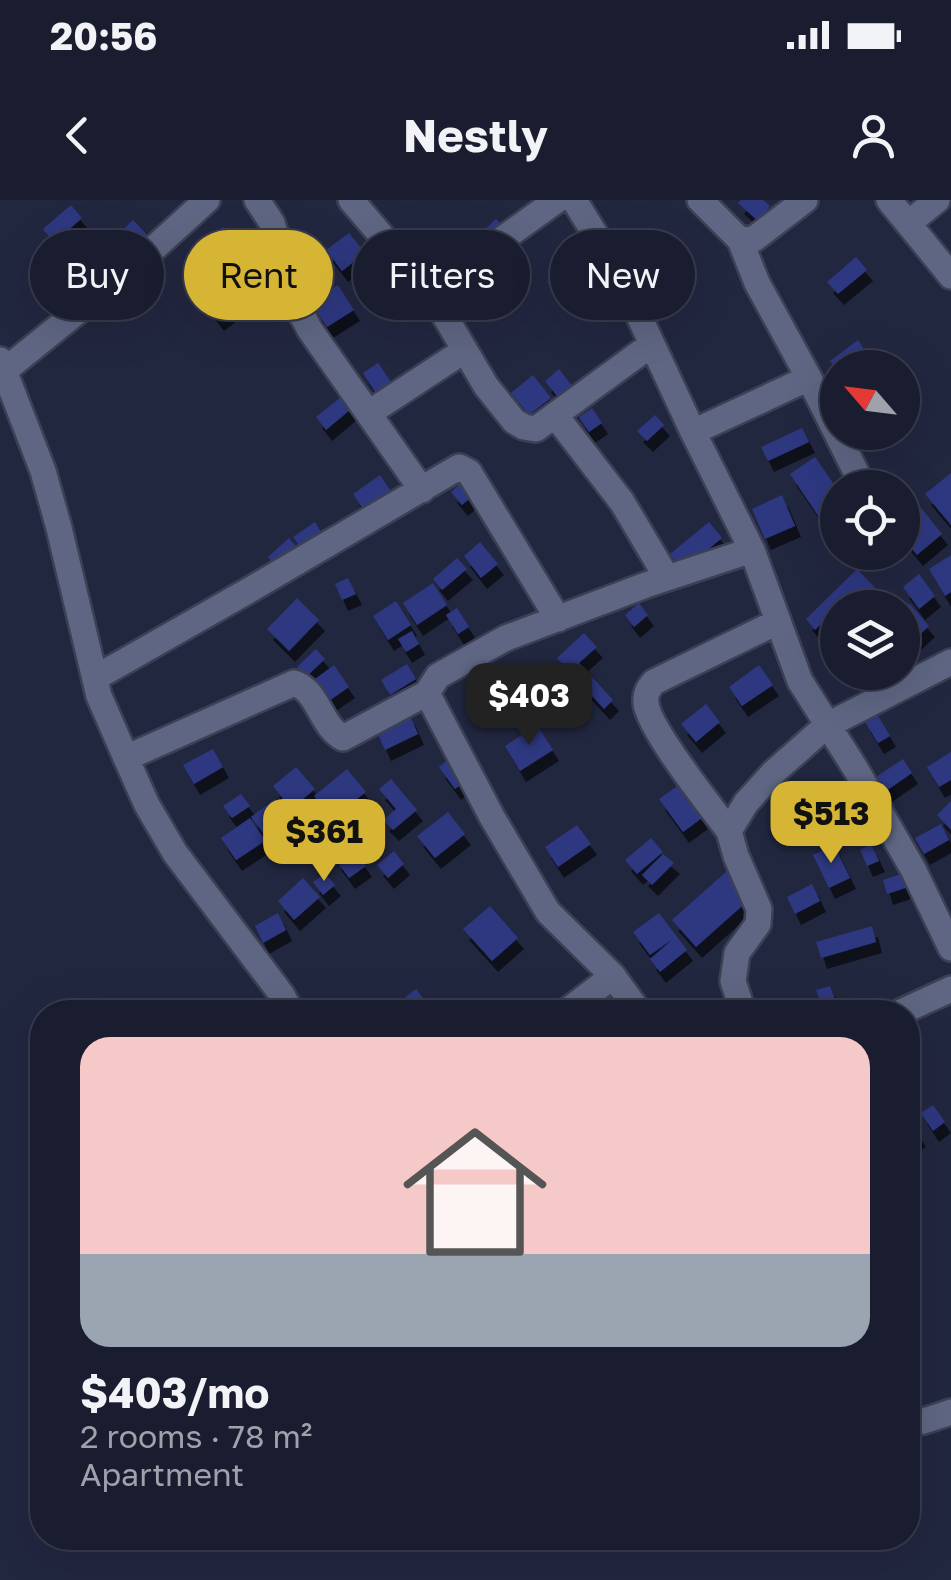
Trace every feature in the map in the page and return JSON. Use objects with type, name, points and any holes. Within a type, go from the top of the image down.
[{"type":"street","points":[[207,200],[141,260],[2,366],[48,490],[99,696],[126,758],[175,853],[285,1000]]},
{"type":"street","points":[[258,200],[272,224],[302,316],[422,490]]},
{"type":"street","points":[[351,200],[377,230]]},
{"type":"street","points":[[515,230],[557,200]]},
{"type":"street","points":[[574,200],[618,271],[752,550],[800,682],[855,768],[948,935]]},
{"type":"street","points":[[700,200],[740,240],[757,283],[855,470]]},
{"type":"street","points":[[740,240],[754,239],[805,200]]},
{"type":"street","points":[[889,200],[951,276]]},
{"type":"street","points":[[909,223],[938,200]]},
{"type":"street","points":[[447,320],[486,386],[514,421],[536,429],[652,344]]},
{"type":"street","points":[[370,413],[465,350]]},
{"type":"street","points":[[693,432],[809,378]]},
{"type":"street","points":[[555,415],[622,502],[666,578]]},
{"type":"street","points":[[96,678],[458,466],[469,472],[558,619]]},
{"type":"street","points":[[126,758],[294,682],[304,687],[334,733],[344,738],[427,693],[438,676],[506,638],[752,550]]},
{"type":"street","points":[[739,1000],[733,981],[738,953],[758,924],[759,909],[729,831],[668,748],[646,708],[646,692],[654,682],[777,622]]},
{"type":"street","points":[[729,831],[746,802],[826,726],[951,662]]},
{"type":"street","points":[[427,693],[492,817],[548,912],[613,976],[630,1000]]},
{"type":"street","points":[[582,1000],[613,976]]},
{"type":"street","points":[[920,1003],[951,989]]},
{"type":"street","points":[[920,1421],[951,1412]]},
{"type":"building","points":[[763,200],[770,206],[758,221],[738,203]]},
{"type":"building","points":[[71,205],[82,218],[69,230],[43,229]]},
{"type":"building","points":[[496,219],[506,229],[505,230],[484,230]]},
{"type":"building","points":[[133,220],[142,230],[122,230]]},
{"type":"building","points":[[349,233],[353,238],[353,262],[342,271],[333,259],[333,245]]},
{"type":"building","points":[[856,257],[867,270],[838,294],[827,282]]},
{"type":"building","points":[[338,285],[353,311],[327,327],[322,320],[333,320],[333,288]]},
{"type":"building","points":[[858,340],[864,350],[845,350]]},
{"type":"building","points":[[378,363],[395,388],[379,398],[363,373]]},
{"type":"building","points":[[559,369],[575,390],[561,401],[545,381]]},
{"type":"building","points":[[533,375],[551,398],[529,415],[511,393]]},
{"type":"building","points":[[341,397],[351,409],[326,430],[316,417]]},
{"type":"building","points":[[592,408],[602,423],[589,432],[579,417]]},
{"type":"building","points":[[655,415],[664,425],[647,441],[637,431]]},
{"type":"building","points":[[802,428],[809,442],[768,461],[761,447]]},
{"type":"building","points":[[815,457],[824,470],[820,470],[820,519],[790,474]]},
{"type":"building","points":[[951,473],[951,525],[925,494]]},
{"type":"building","points":[[380,475],[396,499],[383,508],[377,499],[363,509],[353,494]]},
{"type":"building","points":[[464,480],[476,493],[462,505],[451,492]]},
{"type":"building","points":[[782,495],[795,526],[765,539],[752,509]]},
{"type":"building","points":[[920,506],[942,534],[920,552]]},
{"type":"building","points":[[315,522],[324,537],[303,551],[293,537]]},
{"type":"building","points":[[709,522],[722,538],[683,570],[670,554]]},
{"type":"building","points":[[289,538],[299,550],[277,568],[268,557]]},
{"type":"building","points":[[480,542],[498,564],[481,578],[464,556]]},
{"type":"building","points":[[951,555],[951,592],[945,596],[929,569]]},
{"type":"building","points":[[457,558],[467,569],[442,590],[433,579]]},
{"type":"building","points":[[858,570],[877,590],[836,590]]},
{"type":"building","points":[[919,574],[935,596],[920,608],[920,590],[903,587]]},
{"type":"building","points":[[348,578],[356,594],[342,600],[335,584]]},
{"type":"building","points":[[433,583],[447,605],[417,625],[403,603]]},
{"type":"building","points":[[297,598],[319,620],[289,651],[267,629]]},
{"type":"building","points":[[396,601],[411,625],[388,640],[373,616]]},
{"type":"building","points":[[639,603],[648,615],[634,627],[625,615]]},
{"type":"building","points":[[820,605],[820,625],[815,630],[806,619]]},
{"type":"building","points":[[457,608],[469,627],[458,634],[446,615]]},
{"type":"building","points":[[920,616],[929,626],[920,634]]},
{"type":"building","points":[[412,631],[419,644],[406,652],[398,639]]},
{"type":"building","points":[[584,633],[597,647],[579,663],[613,700],[604,709],[557,658]]},
{"type":"building","points":[[316,649],[325,659],[306,677],[297,667]]},
{"type":"building","points":[[407,664],[416,679],[390,695],[381,680]]},
{"type":"building","points":[[334,665],[349,687],[326,703],[311,682]]},
{"type":"building","points":[[759,665],[773,685],[742,706],[729,687]]},
{"type":"building","points":[[706,704],[720,722],[696,742],[681,724]]},
{"type":"building","points":[[409,714],[418,734],[385,750],[376,730]]},
{"type":"building","points":[[877,714],[890,736],[878,743],[865,722]]},
{"type":"building","points":[[537,725],[553,750],[520,771],[505,746]]},
{"type":"building","points":[[213,749],[223,767],[194,784],[183,765]]},
{"type":"building","points":[[951,752],[951,780],[939,787],[927,767]]},
{"type":"building","points":[[449,759],[465,781],[455,789],[439,767]]},
{"type":"building","points":[[903,759],[912,773],[886,791],[876,777]]},
{"type":"building","points":[[296,767],[315,789],[291,809],[273,786]]},
{"type":"building","points":[[347,769],[366,792],[332,818],[314,796]]},
{"type":"building","points":[[391,779],[417,810],[393,830],[383,820],[396,809],[379,789]]},
{"type":"building","points":[[679,785],[702,818],[683,832],[659,799]]},
{"type":"building","points":[[856,787],[865,797],[849,814],[839,805]]},
{"type":"building","points":[[241,794],[250,806],[232,818],[223,806]]},
{"type":"building","points":[[275,799],[296,826],[272,845],[251,817]]},
{"type":"building","points":[[951,801],[951,830],[937,815]]},
{"type":"building","points":[[448,812],[465,834],[435,858],[417,836]]},
{"type":"building","points":[[250,818],[265,841],[236,860],[221,838]]},
{"type":"building","points":[[941,824],[949,840],[924,854],[915,838]]},
{"type":"building","points":[[577,825],[591,844],[558,867],[545,847]]},
{"type":"building","points":[[651,838],[663,852],[637,874],[625,860]]},
{"type":"building","points":[[871,844],[879,861],[867,866],[860,850]]},
{"type":"building","points":[[834,845],[850,878],[829,888],[813,855]]},
{"type":"building","points":[[352,846],[366,866],[349,878],[335,859]]},
{"type":"building","points":[[394,851],[404,864],[388,878],[377,865]]},
{"type":"building","points":[[663,854],[674,863],[652,885],[642,875]]},
{"type":"building","points":[[727,871],[751,898],[696,947],[672,920]]},
{"type":"building","points":[[325,873],[335,885],[323,895],[313,882]]},
{"type":"building","points":[[904,873],[908,887],[887,894],[883,880]]},
{"type":"building","points":[[303,878],[320,897],[294,920],[278,901]]},
{"type":"building","points":[[812,884],[820,901],[795,914],[787,897]]},
{"type":"building","points":[[490,906],[518,938],[492,961],[463,929]]},
{"type":"building","points":[[278,913],[286,930],[263,943],[255,926]]},
{"type":"building","points":[[659,913],[687,950],[660,972],[650,959],[673,939],[650,955],[633,932]]},
{"type":"building","points":[[872,926],[876,942],[821,958],[816,942]]},
{"type":"building","points":[[830,986],[835,1000],[820,1000],[816,990]]},
{"type":"building","points":[[416,989],[425,1000],[402,1000]]},
{"type":"building","points":[[933,1105],[945,1122],[933,1131],[921,1113]]}]
